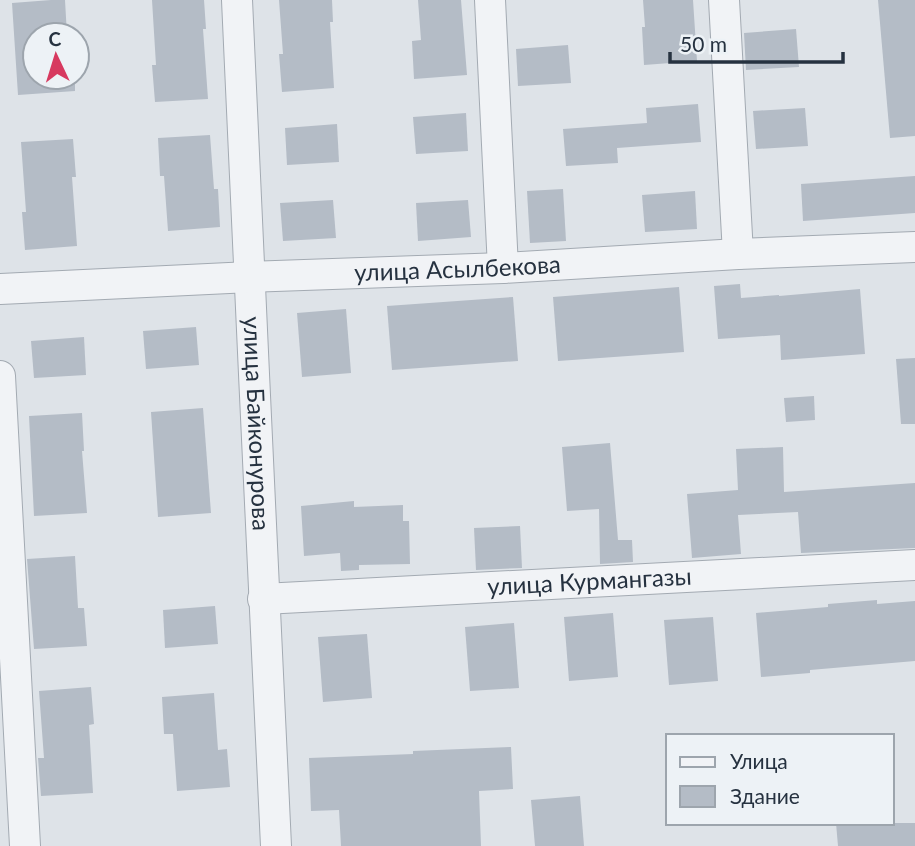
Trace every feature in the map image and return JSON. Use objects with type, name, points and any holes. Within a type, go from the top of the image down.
[{"type":"street","name":"улица Байконурова","points":[[237,0],[275,846]]},
{"type":"street","points":[[490,0],[503,268]]},
{"type":"street","points":[[724,0],[738,254]]},
{"type":"street","name":"улица Асылбекова","points":[[0,289],[915,247]]},
{"type":"street","points":[[0,376],[25,846]]},
{"type":"street","name":"улица Курмангазы","points":[[263,598],[915,565]]},
{"type":"building","points":[[65,0],[66,21],[21,21],[21,91],[75,91],[18,95],[12,3]]},
{"type":"building","points":[[152,0],[204,0],[206,29],[203,29],[208,99],[155,102]]},
{"type":"building","points":[[279,0],[332,0],[333,22],[330,22],[334,88],[282,92],[279,54],[283,54]]},
{"type":"building","points":[[418,0],[461,0],[467,75],[414,79],[412,41],[421,40]]},
{"type":"building","points":[[643,0],[693,0],[697,61],[644,65]]},
{"type":"building","points":[[878,0],[915,0],[915,136],[890,138]]},
{"type":"building","points":[[796,29],[799,67],[746,70],[744,33]]},
{"type":"building","points":[[568,45],[571,83],[518,86],[516,49]]},
{"type":"building","points":[[698,104],[701,142],[617,148],[618,163],[566,166],[563,129],[647,123],[646,108]]},
{"type":"building","points":[[805,108],[808,146],[756,149],[753,111]]},
{"type":"building","points":[[466,113],[468,151],[416,154],[413,117]]},
{"type":"building","points":[[337,124],[339,162],[287,165],[285,128]]},
{"type":"building","points":[[210,135],[214,189],[218,189],[220,227],[168,231],[158,138]]},
{"type":"building","points":[[73,139],[76,177],[72,177],[77,246],[25,250],[22,212],[26,212],[21,142]]},
{"type":"building","points":[[915,176],[915,213],[803,221],[801,184]]},
{"type":"building","points":[[563,189],[566,241],[530,243],[527,191]]},
{"type":"building","points":[[695,191],[697,229],[645,232],[642,195]]},
{"type":"building","points":[[333,200],[336,238],[283,241],[280,203]]},
{"type":"building","points":[[468,200],[471,237],[418,241],[416,203]]},
{"type":"building","points":[[740,284],[741,298],[860,289],[865,354],[781,360],[780,335],[718,339],[714,286]]},
{"type":"building","points":[[679,287],[684,352],[558,361],[553,297]]},
{"type":"building","points":[[513,297],[518,361],[392,370],[387,306]]},
{"type":"building","points":[[346,309],[351,373],[302,377],[297,313]]},
{"type":"building","points":[[196,327],[199,365],[146,369],[143,331]]},
{"type":"building","points":[[84,337],[86,375],[34,378],[31,341]]},
{"type":"building","points":[[915,358],[915,424],[901,424],[896,359]]},
{"type":"building","points":[[814,396],[815,420],[786,422],[784,398]]},
{"type":"building","points":[[203,408],[211,513],[158,517],[151,412]]},
{"type":"building","points":[[82,413],[87,513],[34,516],[29,416]]},
{"type":"building","points":[[610,443],[618,540],[632,540],[633,562],[600,564],[599,509],[567,511],[562,447]]},
{"type":"building","points":[[783,447],[784,492],[915,483],[915,548],[801,553],[798,512],[738,515],[741,554],[692,558],[687,494],[738,490],[736,449]]},
{"type":"building","points":[[354,501],[354,507],[403,505],[403,521],[409,521],[410,564],[359,565],[359,570],[341,571],[340,553],[304,556],[301,506]]},
{"type":"building","points":[[520,526],[522,568],[476,570],[474,528]]},
{"type":"building","points":[[75,556],[78,608],[84,608],[87,646],[34,649],[27,559]]},
{"type":"building","points":[[877,600],[877,604],[915,601],[915,661],[761,677],[756,613]]},
{"type":"building","points":[[215,606],[218,644],[165,648],[163,610]]},
{"type":"building","points":[[613,613],[618,677],[569,681],[564,617]]},
{"type":"building","points":[[713,617],[718,681],[669,685],[664,620]]},
{"type":"building","points":[[514,623],[519,688],[470,691],[465,627]]},
{"type":"building","points":[[367,634],[372,698],[323,702],[318,637]]},
{"type":"building","points":[[91,687],[94,724],[89,725],[93,793],[41,796],[38,758],[44,758],[39,691]]},
{"type":"building","points":[[214,693],[218,750],[227,749],[230,787],[177,791],[173,734],[164,734],[162,697]]},
{"type":"building","points":[[511,747],[513,789],[479,791],[481,846],[341,846],[339,810],[311,811],[309,758]]},
{"type":"building","points":[[580,796],[584,846],[535,846],[531,800]]},
{"type":"building","points":[[915,823],[915,846],[838,846],[836,825]]}]
